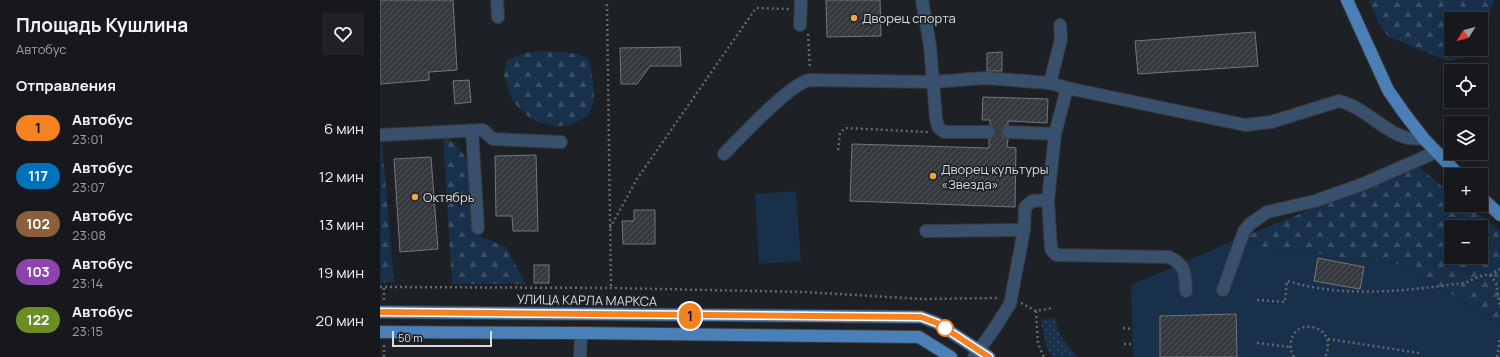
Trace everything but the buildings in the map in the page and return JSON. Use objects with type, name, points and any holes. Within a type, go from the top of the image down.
[{"type":"main road","points":[[1347,0],[1388,90],[1424,139],[1452,168]]},
{"type":"main road","points":[[1488,203],[1500,214]]},
{"type":"main road","name":"УЛИЦА КАРЛА МАРКСА","points":[[380,312],[921,317],[937,323],[981,355]]},
{"type":"main road","points":[[380,332],[919,337],[952,357]]},
{"type":"street","points":[[497,0],[498,18]]},
{"type":"street","points":[[922,0],[930,46],[936,119],[938,127],[944,132],[989,132]]},
{"type":"street","points":[[800,5],[804,27]]},
{"type":"street","points":[[1050,83],[1061,40],[1060,24]]},
{"type":"street","points":[[724,154],[788,92],[804,81],[824,80],[933,82],[985,78],[1050,83],[1067,88],[1245,125],[1271,122],[1339,101],[1354,106],[1398,135],[1409,138],[1424,139]]},
{"type":"street","points":[[1067,88],[1055,134],[1048,200],[1050,249],[1056,255],[1168,257],[1177,260],[1182,266],[1185,274],[1186,291]]},
{"type":"street","points":[[380,135],[483,130],[493,139],[561,142]]},
{"type":"street","points":[[472,131],[478,228]]},
{"type":"street","points":[[1008,132],[1055,134]]},
{"type":"street","points":[[1223,290],[1244,231],[1250,224],[1267,212],[1315,201],[1349,189],[1385,175],[1436,152]]},
{"type":"street","points":[[981,355],[994,329],[1010,304],[1024,230],[1025,207],[1032,201],[1048,200]]},
{"type":"street","points":[[926,231],[1024,230]]},
{"type":"street","points":[[580,357],[581,333]]},
{"type":"path","points":[[607,4],[611,288]]},
{"type":"path","points":[[610,228],[637,179],[756,8],[800,5]]},
{"type":"path","points":[[804,27],[810,72]]},
{"type":"path","points":[[838,150],[840,133],[845,128],[944,132]]},
{"type":"path","points":[[1256,300],[1285,302],[1287,281],[1328,290],[1369,293],[1410,290],[1463,283],[1486,274],[1490,275],[1500,269]]},
{"type":"path","points":[[1490,275],[1496,283],[1500,308]]},
{"type":"path","points":[[380,287],[611,288],[805,292],[922,299],[1011,298],[1036,311],[1053,308]]},
{"type":"path","points":[[1036,311],[1038,344],[1044,357]]},
{"type":"path","points":[[1294,357],[1290,347],[1294,334],[1303,328],[1313,327],[1320,329],[1328,339],[1328,351],[1325,357]]},
{"type":"path","points":[[1123,328],[1132,329]]},
{"type":"path","points":[[1497,357],[1500,337]]},
{"type":"path","points":[[1328,339],[1419,353]]},
{"type":"path","points":[[1257,343],[1290,347]]},
{"type":"path","points":[[1124,344],[1132,344]]},
{"type":"green space","points":[[1369,0],[1494,0],[1488,18],[1488,12],[1444,12],[1444,56],[1466,56],[1464,58],[1448,61],[1389,37],[1381,28]]},
{"type":"green space","points":[[541,51],[572,53],[589,59],[593,81],[594,100],[588,116],[572,124],[556,127],[532,120],[513,102],[504,76],[507,60],[524,53]]},
{"type":"green space","points":[[443,136],[456,144],[470,164],[474,234],[506,247],[526,284],[452,284]]},
{"type":"green space","points":[[382,143],[394,282],[380,283],[380,144]]},
{"type":"green space","points":[[1418,166],[1444,188],[1444,212],[1475,212],[1486,220],[1444,220],[1444,264],[1488,264],[1488,222],[1500,231],[1500,325],[1405,265],[1228,243]]},
{"type":"green space","points":[[796,191],[801,261],[759,264],[755,194]]},
{"type":"green space","points":[[1228,243],[1405,265],[1500,325],[1500,357],[1133,357],[1131,285]]},
{"type":"green space","points":[[1054,318],[1061,337],[1077,357],[1052,357],[1049,353],[1044,339],[1041,320]]},
{"type":"tunnel","points":[[989,132],[1008,132]]},
{"type":"bus line","name":"1","points":[[380,312],[921,317],[937,323],[989,357]]},
{"type":"place","name":"Дворец спорта","points":[[854,18]]},
{"type":"place","name":"Дворец культуры «Звезда»","points":[[933,176]]},
{"type":"place","name":"Октябрь","points":[[415,197]]}]
